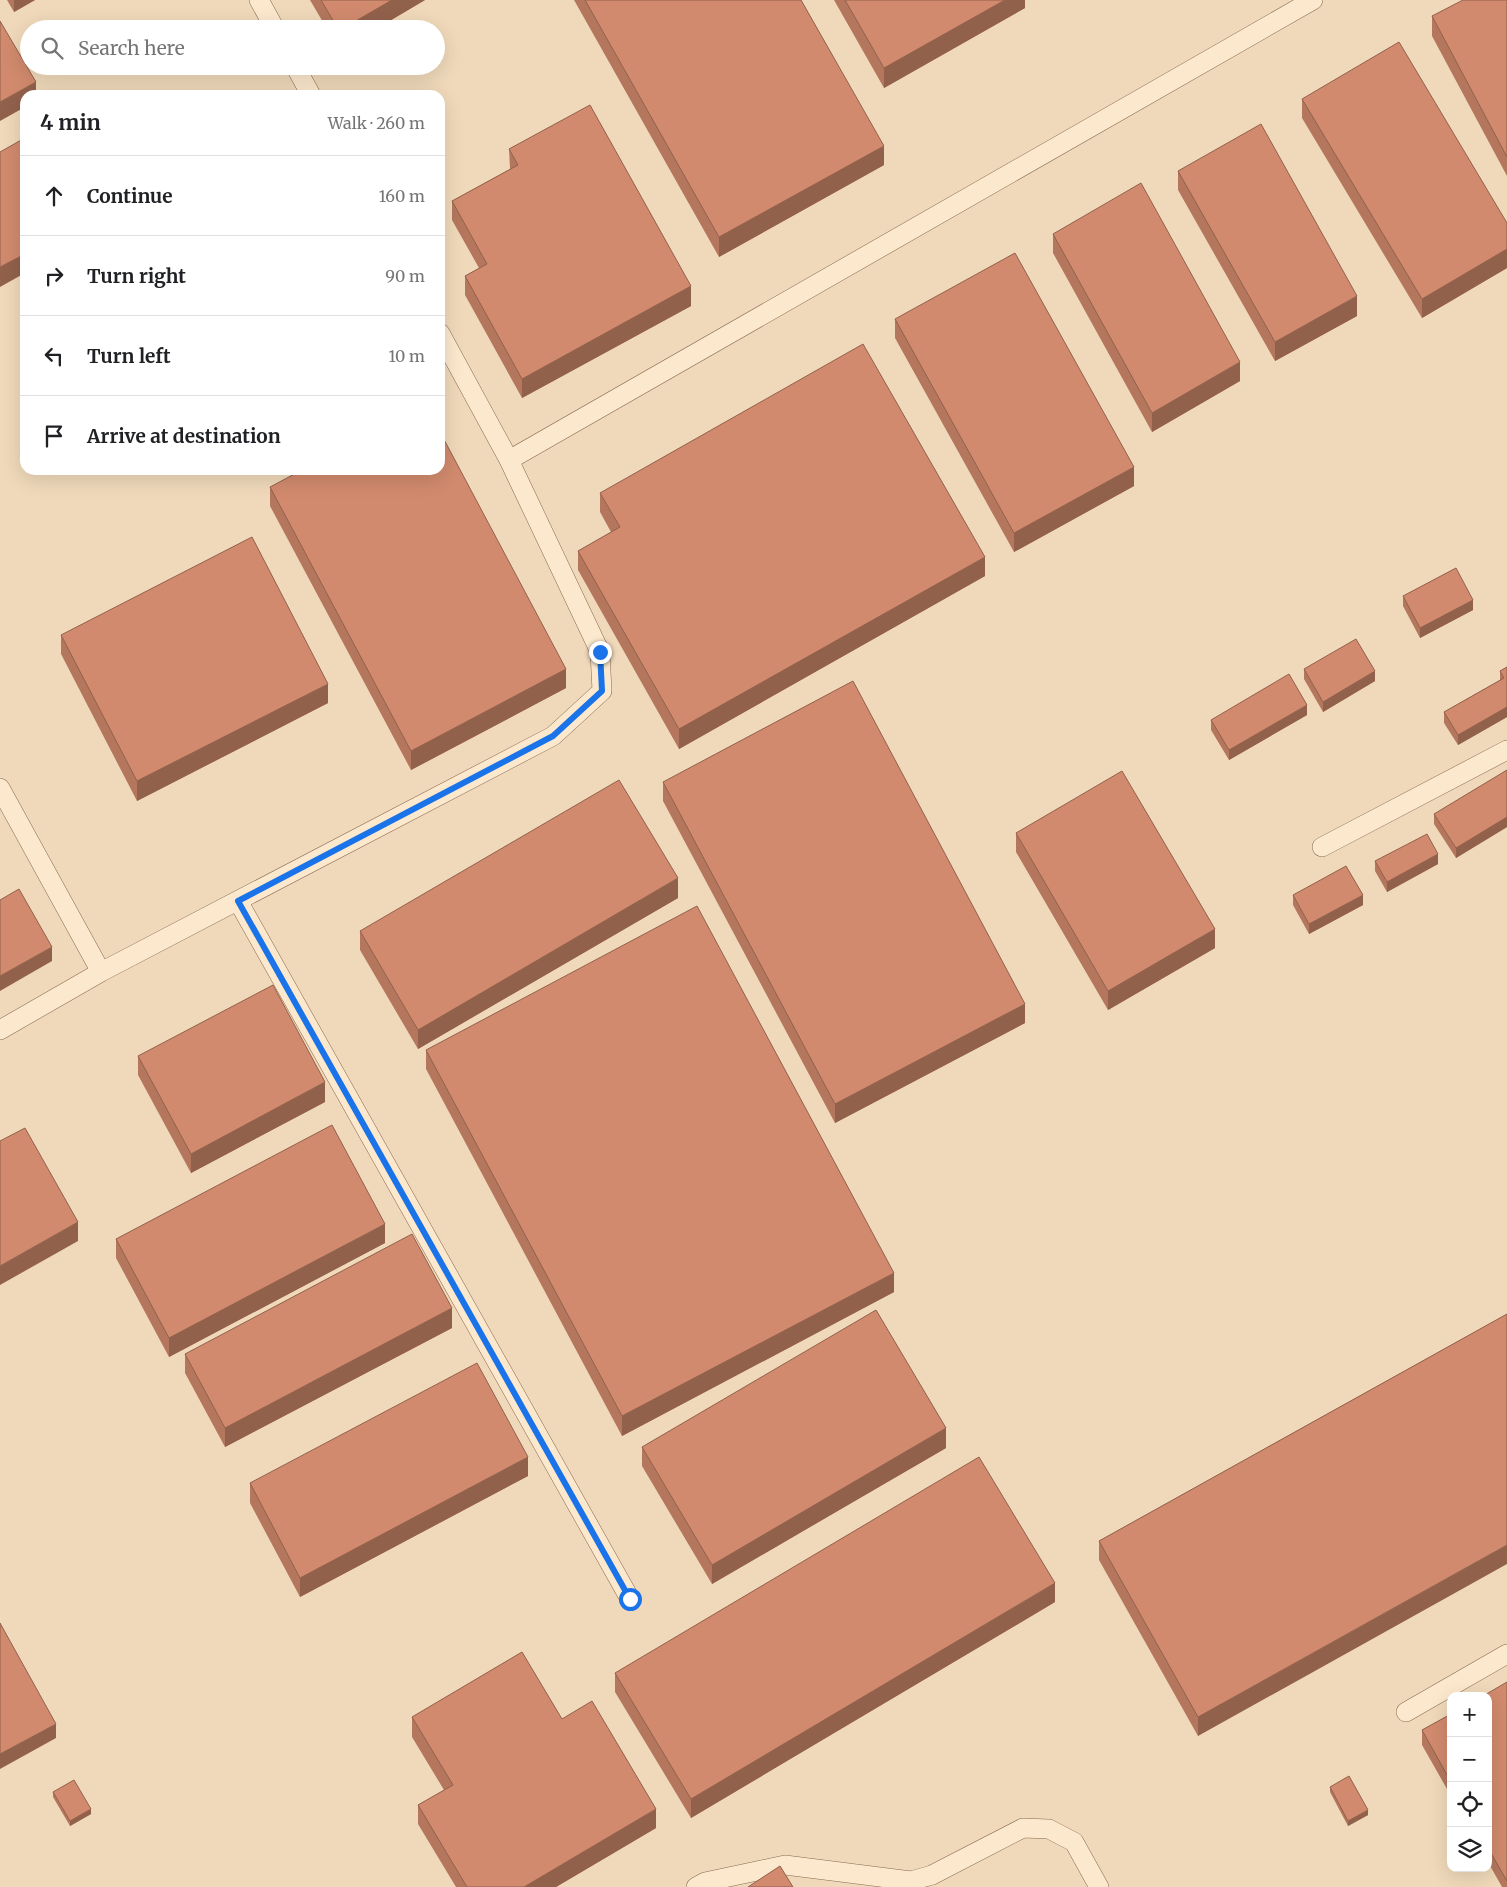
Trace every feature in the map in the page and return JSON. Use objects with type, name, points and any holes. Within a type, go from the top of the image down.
[{"type":"lane","points":[[259,0],[270,20]]},
{"type":"lane","points":[[509,460],[1313,0]]},
{"type":"lane","points":[[300,75],[308,90]]},
{"type":"lane","points":[[0,1030],[101,972],[553,736],[602,691],[600,652],[509,460],[445,342]]},
{"type":"lane","points":[[1322,847],[1507,750]]},
{"type":"lane","points":[[0,788],[101,972]]},
{"type":"lane","points":[[238,901],[630,1599]]},
{"type":"lane","points":[[1406,1712],[1507,1654]]},
{"type":"lane","points":[[696,1887],[705,1882],[784,1865],[911,1881],[932,1875],[1023,1828],[1049,1829],[1074,1842],[1099,1887]]},
{"type":"building","points":[[321,0],[392,0],[358,20],[333,20]]},
{"type":"building","points":[[585,0],[801,0],[884,146],[719,237]]},
{"type":"building","points":[[845,0],[1005,0],[884,68]]},
{"type":"building","points":[[1463,0],[1507,0],[1507,157],[1432,16]]},
{"type":"building","points":[[0,21],[20,55],[20,75],[32,75],[36,82],[0,102]]},
{"type":"building","points":[[1399,42],[1507,223],[1507,249],[1422,299],[1302,99]]},
{"type":"building","points":[[590,105],[691,286],[522,379],[465,276],[487,264],[452,201],[518,165],[509,149]]},
{"type":"building","points":[[1261,124],[1357,296],[1275,342],[1178,171]]},
{"type":"building","points":[[20,141],[20,257],[0,267],[0,152]]},
{"type":"building","points":[[1141,183],[1240,362],[1152,413],[1053,234]]},
{"type":"building","points":[[1015,253],[1134,467],[1014,533],[895,319]]},
{"type":"building","points":[[863,344],[985,557],[679,729],[578,551],[620,527],[600,493]]},
{"type":"building","points":[[445,441],[566,669],[411,751],[270,487],[293,475],[445,475]]},
{"type":"building","points":[[252,537],[328,684],[137,781],[61,635]]},
{"type":"building","points":[[1456,568],[1473,600],[1420,628],[1403,596]]},
{"type":"building","points":[[1356,639],[1375,671],[1323,702],[1304,669]]},
{"type":"building","points":[[1507,667],[1507,707],[1458,735],[1444,712],[1504,678],[1500,671]]},
{"type":"building","points":[[1289,674],[1307,705],[1229,750],[1211,720]]},
{"type":"building","points":[[853,681],[1025,1004],[835,1104],[663,782]]},
{"type":"building","points":[[1507,770],[1507,817],[1456,848],[1434,814]]},
{"type":"building","points":[[1122,771],[1215,929],[1108,991],[1016,833]]},
{"type":"building","points":[[619,780],[678,878],[418,1030],[360,931]]},
{"type":"building","points":[[1427,834],[1438,854],[1387,882],[1375,861]]},
{"type":"building","points":[[1346,866],[1363,895],[1309,924],[1293,895]]},
{"type":"building","points":[[19,889],[52,947],[0,976],[0,900]]},
{"type":"building","points":[[697,906],[894,1273],[622,1416],[426,1050]]},
{"type":"building","points":[[273,985],[325,1082],[191,1154],[138,1056]]},
{"type":"building","points":[[332,1125],[385,1224],[169,1338],[116,1239]]},
{"type":"building","points":[[25,1128],[78,1222],[0,1266],[0,1141]]},
{"type":"building","points":[[412,1234],[452,1308],[225,1428],[185,1354]]},
{"type":"building","points":[[876,1310],[946,1428],[712,1565],[642,1447]]},
{"type":"building","points":[[1507,1314],[1507,1545],[1198,1717],[1099,1541]]},
{"type":"building","points":[[477,1363],[528,1457],[300,1578],[250,1483]]},
{"type":"building","points":[[979,1457],[1055,1583],[691,1799],[615,1673]]},
{"type":"building","points":[[0,1623],[56,1724],[0,1754]]},
{"type":"building","points":[[522,1652],[562,1719],[592,1701],[656,1809],[524,1887],[467,1887],[418,1805],[453,1785],[412,1717]]},
{"type":"building","points":[[1507,1682],[1507,1881],[1492,1855],[1492,1692],[1490,1692]]},
{"type":"building","points":[[1447,1716],[1447,1775],[1422,1730]]},
{"type":"building","points":[[1349,1776],[1368,1810],[1348,1821],[1330,1787]]},
{"type":"building","points":[[74,1780],[91,1809],[70,1821],[53,1792]]},
{"type":"building","points":[[780,1866],[793,1887],[748,1887]]},
{"type":"route","points":[[600,652],[602,691],[553,736],[238,901],[630,1599]]}]
